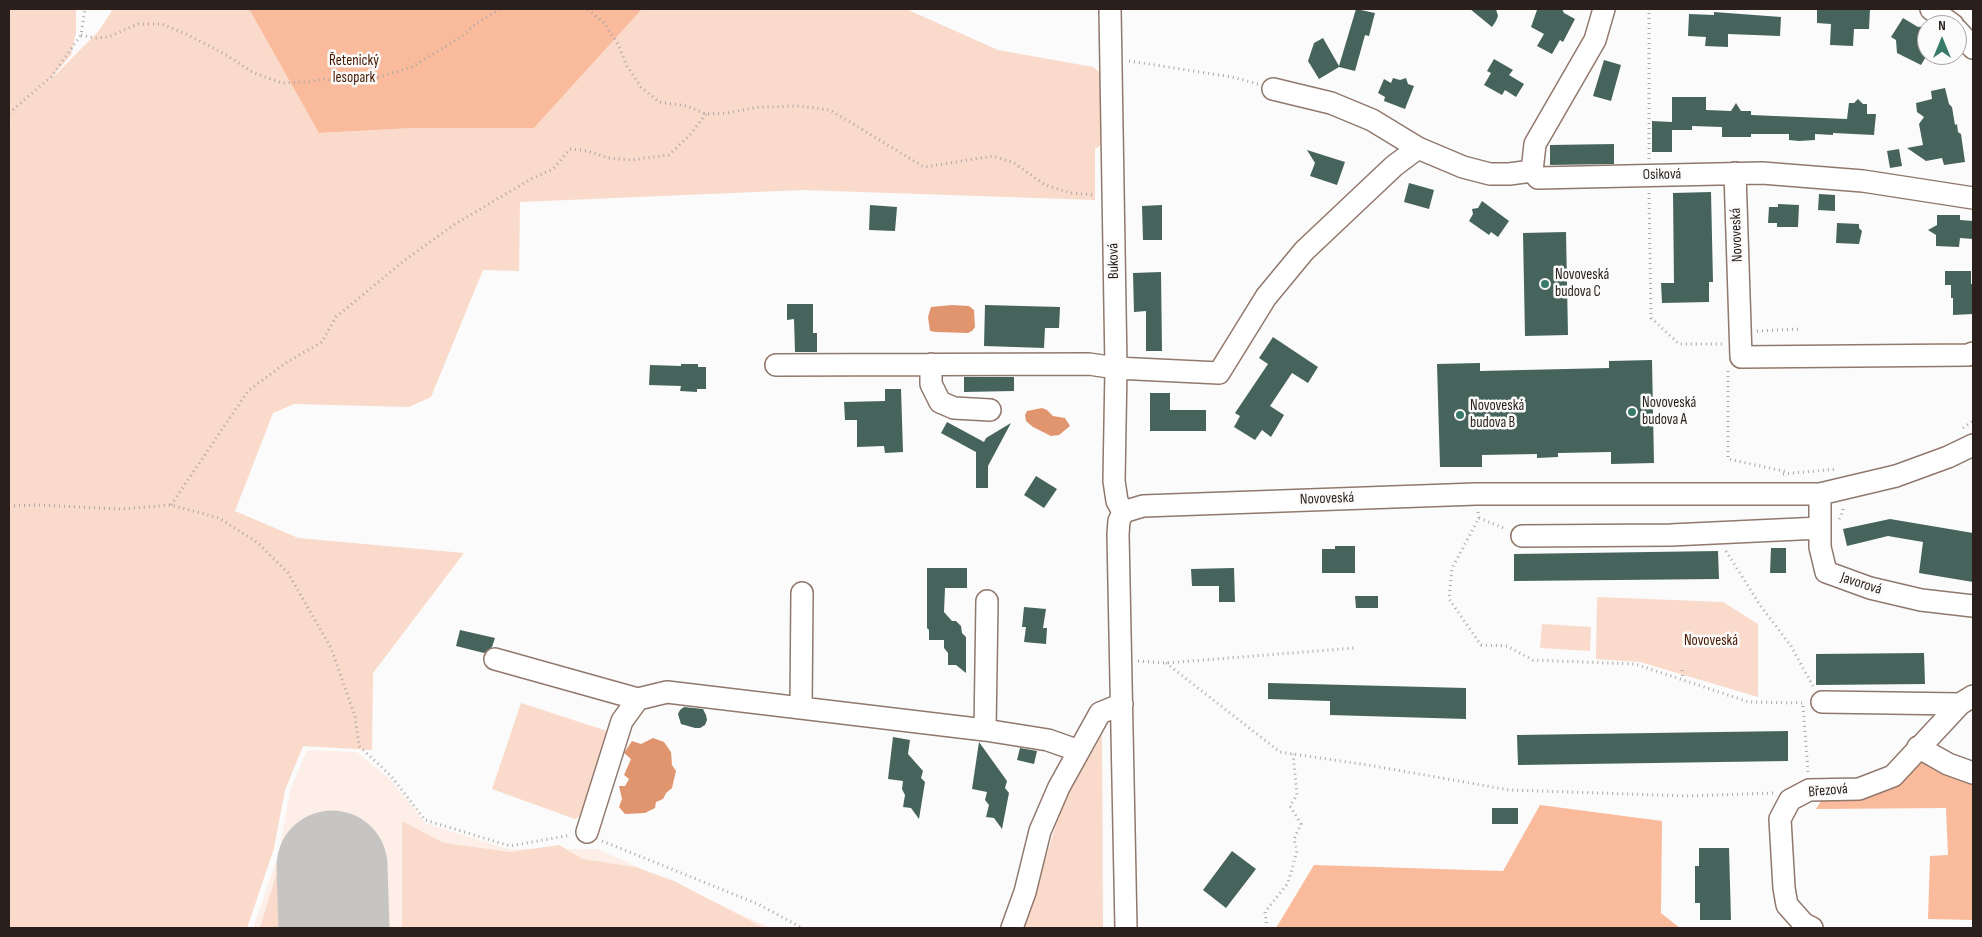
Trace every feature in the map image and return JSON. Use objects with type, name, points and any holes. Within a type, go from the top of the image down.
[{"type":"street","name":"Buková","points":[[1110,9],[1116,368],[1114,488],[1117,501],[1124,512]]},
{"type":"street","points":[[1273,89],[1339,106],[1372,120],[1418,148],[1463,167],[1490,174],[1532,171],[1535,144],[1595,40],[1604,9]]},
{"type":"street","points":[[776,365],[1089,364],[1116,368],[1220,373],[1266,298],[1304,252],[1394,166],[1418,148]]},
{"type":"street","name":"Osiková","points":[[1532,171],[1538,178],[1762,173],[1863,181],[1973,198]]},
{"type":"street","name":"Novoveská","points":[[1733,355],[1735,173]]},
{"type":"street","points":[[1733,355],[1968,355],[1973,353]]},
{"type":"street","points":[[931,364],[931,384],[940,402],[954,408],[990,410]]},
{"type":"street","name":"Novoveská","points":[[1124,512],[1135,507],[1152,505],[1476,494],[1830,493],[1901,475],[1948,457],[1973,444]]},
{"type":"street","name":"Javorová","points":[[1830,493],[1828,526],[1820,547],[1826,572],[1870,588],[1921,600],[1973,606]]},
{"type":"street","points":[[1124,512],[1120,516],[1118,527],[1126,928]]},
{"type":"street","points":[[1522,536],[1714,533],[1828,526]]},
{"type":"street","points":[[801,708],[802,593]]},
{"type":"street","points":[[985,730],[987,601]]},
{"type":"street","points":[[495,659],[638,699],[666,692],[985,730],[1048,740],[1079,751]]},
{"type":"street","points":[[587,832],[622,721],[638,699]]},
{"type":"street","points":[[1812,703],[1966,700]]},
{"type":"street","name":"Březová","points":[[1812,928],[1804,924],[1787,905],[1784,888],[1780,819],[1790,800],[1810,790],[1859,789],[1893,776],[1918,747],[1966,700]]},
{"type":"street","points":[[1012,928],[1025,892],[1040,831],[1059,787],[1100,713],[1122,704]]},
{"type":"street","points":[[1918,747],[1948,764],[1973,773]]},
{"type":"path","points":[[9,113],[51,77],[81,35],[86,9]]},
{"type":"path","points":[[81,35],[96,38],[108,37],[138,24],[162,24],[216,49],[254,73],[282,83],[323,79],[349,82],[379,77],[412,67],[461,37],[477,22],[500,9]]},
{"type":"path","points":[[588,9],[605,24],[618,44],[627,66],[641,87],[659,102],[687,106],[706,114],[727,113],[759,107],[799,106],[830,110],[924,167],[994,156],[1014,163],[1045,185],[1071,192],[1113,195]]},
{"type":"path","points":[[1649,9],[1648,175],[1651,318],[1679,344],[1733,355],[1728,459],[1791,473]]},
{"type":"path","points":[[1111,58],[1232,77],[1273,89]]},
{"type":"path","points":[[171,505],[248,391],[287,362],[322,342],[336,317],[404,260],[455,224],[531,179],[553,169],[570,149],[608,158],[632,160],[669,154],[689,136],[706,114]]},
{"type":"path","points":[[1768,330],[1801,329]]},
{"type":"path","points":[[1956,432],[1973,421]]},
{"type":"path","points":[[1828,526],[1844,511],[1830,493]]},
{"type":"path","points":[[9,506],[37,505],[122,509],[171,505],[219,518],[258,543],[288,573],[331,648],[356,716],[359,746],[391,776],[425,820],[510,846],[587,832],[606,843],[758,904],[802,928]]},
{"type":"path","points":[[1522,536],[1479,518],[1452,568],[1449,599],[1481,645],[1507,646],[1533,660],[1635,664],[1749,702],[1812,703]]},
{"type":"path","points":[[1714,533],[1760,605],[1791,646],[1812,703],[1810,790]]},
{"type":"path","points":[[1121,661],[1166,663],[1354,648]]},
{"type":"path","points":[[1166,663],[1280,752],[1374,766],[1509,790],[1688,796],[1776,792]]},
{"type":"path","points":[[1682,670],[1684,680]]},
{"type":"path","points":[[1267,928],[1265,912],[1288,883],[1297,851],[1294,839],[1301,824],[1290,806],[1298,796],[1293,754]]},
{"type":"shaded area","points":[[969,306],[974,310],[975,327],[972,331],[968,333],[930,331],[928,317],[931,307]]},
{"type":"shaded area","points":[[1042,408],[1053,416],[1065,418],[1070,426],[1059,435],[1051,436],[1033,427],[1026,421],[1025,415],[1027,411]]},
{"type":"shaded area","points":[[653,738],[664,742],[671,752],[672,765],[676,771],[672,788],[663,799],[656,802],[655,808],[645,813],[625,814],[619,807],[622,799],[619,786],[625,786],[629,779],[624,775],[631,759],[624,753],[632,741],[641,744]]},
{"type":"shaded area","points":[[307,750],[357,752],[390,779],[425,823],[508,849],[598,849],[771,928],[253,928],[279,853],[290,791]]},
{"type":"green space","points":[[9,9],[76,9],[76,33],[71,55],[47,83],[98,32],[113,9],[249,9],[320,133],[414,128],[534,128],[642,9],[906,9],[998,50],[1093,67],[1105,77],[1106,142],[1095,149],[1095,200],[803,190],[520,202],[519,271],[483,270],[431,397],[409,407],[294,404],[273,413],[235,511],[298,538],[464,553],[373,673],[372,750],[303,746],[285,790],[274,848],[247,928],[9,928],[9,123],[12,120],[9,122]]},
{"type":"green space","name":"Řetenický lesopark","points":[[249,9],[642,9],[534,128],[414,128],[319,133]]},
{"type":"green space","name":"Novoveská","points":[[1597,597],[1723,602],[1758,624],[1758,697],[1640,662],[1596,659]]},
{"type":"green space","points":[[1542,624],[1591,627],[1590,651],[1540,648]]},
{"type":"green space","points":[[521,703],[610,732],[584,814],[575,819],[492,789]]},
{"type":"green space","points":[[1102,735],[1103,928],[1024,928],[1063,802]]},
{"type":"green space","points":[[1923,757],[1973,783],[1973,920],[1928,919],[1930,856],[1948,855],[1946,808],[1816,809],[1823,798]]},
{"type":"green space","points":[[1540,805],[1662,821],[1661,913],[1680,928],[1276,928],[1314,865],[1503,871]]},
{"type":"green space","points":[[402,821],[444,843],[511,852],[559,845],[583,859],[635,867],[674,881],[764,928],[402,928]]},
{"type":"green space","points":[[289,833],[292,928],[260,928]]},
{"type":"building","points":[[1356,9],[1375,13],[1369,36],[1365,35],[1355,71],[1339,67],[1319,79],[1308,61],[1314,43],[1323,38],[1339,66]]},
{"type":"building","points":[[1470,9],[1496,9],[1498,16],[1492,27]]},
{"type":"building","points":[[1562,9],[1564,13],[1575,19],[1563,42],[1560,40],[1552,54],[1537,46],[1544,34],[1531,27],[1537,10]]},
{"type":"building","points":[[1817,9],[1870,9],[1869,29],[1854,29],[1853,46],[1830,45],[1831,24],[1817,23]]},
{"type":"building","points":[[1714,12],[1781,17],[1780,36],[1728,34],[1728,47],[1705,46],[1706,37],[1688,36],[1689,14],[1714,15]]},
{"type":"building","points":[[1903,18],[1917,26],[1917,63],[1897,53],[1896,40],[1891,37]]},
{"type":"building","points":[[1494,59],[1513,70],[1509,75],[1524,84],[1516,97],[1505,90],[1502,95],[1484,85],[1491,73],[1487,71]]},
{"type":"building","points":[[1604,60],[1621,65],[1611,101],[1593,96]]},
{"type":"building","points":[[1393,78],[1400,80],[1406,78],[1408,84],[1414,86],[1405,109],[1384,101],[1385,97],[1378,93],[1384,79],[1391,83]]},
{"type":"building","points":[[1945,88],[1949,104],[1952,107],[1955,125],[1957,124],[1958,132],[1961,134],[1965,162],[1944,165],[1942,158],[1926,161],[1907,148],[1923,145],[1919,124],[1924,117],[1917,112],[1916,103],[1932,99],[1931,91]]},
{"type":"building","points":[[1672,97],[1706,97],[1706,110],[1731,111],[1736,103],[1741,111],[1751,111],[1751,115],[1847,119],[1849,103],[1854,103],[1858,99],[1863,104],[1867,104],[1867,114],[1876,114],[1874,135],[1815,134],[1815,140],[1799,141],[1789,140],[1789,134],[1751,134],[1751,137],[1722,137],[1722,127],[1692,126],[1692,130],[1672,130],[1672,152],[1652,152],[1652,121],[1672,122]]},
{"type":"building","points":[[1614,144],[1614,164],[1550,165],[1550,145]]},
{"type":"building","points":[[1899,149],[1902,166],[1890,168],[1887,151]]},
{"type":"building","points":[[1307,150],[1345,162],[1337,185],[1310,176],[1315,163]]},
{"type":"building","points":[[1409,183],[1434,190],[1429,209],[1404,202]]},
{"type":"building","points":[[1711,192],[1713,282],[1709,282],[1709,302],[1662,303],[1661,283],[1674,283],[1673,193]]},
{"type":"building","points":[[1819,194],[1835,195],[1835,211],[1818,210]]},
{"type":"building","points":[[1482,201],[1509,221],[1498,237],[1491,232],[1489,235],[1469,221],[1473,214],[1472,209],[1478,208]]},
{"type":"building","points":[[1778,204],[1799,205],[1798,227],[1777,227],[1777,223],[1768,223],[1769,207],[1778,207]]},
{"type":"building","points":[[870,205],[897,207],[895,231],[869,230]]},
{"type":"building","points":[[1162,205],[1162,240],[1143,240],[1142,206]]},
{"type":"building","points":[[1937,215],[1960,215],[1960,220],[1973,221],[1973,239],[1960,238],[1959,247],[1936,246],[1936,235],[1928,230],[1937,225]]},
{"type":"building","points":[[1837,223],[1859,224],[1859,228],[1862,231],[1859,244],[1836,243]]},
{"type":"building","name":"Novoveská budova C","points":[[1566,232],[1568,335],[1525,336],[1523,233]]},
{"type":"building","points":[[1945,271],[1971,271],[1973,314],[1953,315],[1951,285],[1945,285]]},
{"type":"building","points":[[1161,272],[1162,351],[1146,351],[1146,311],[1134,312],[1133,273]]},
{"type":"building","points":[[787,304],[813,304],[813,333],[817,333],[817,352],[795,352],[794,319],[787,320]]},
{"type":"building","points":[[985,305],[1060,307],[1059,328],[1045,328],[1044,348],[984,346]]},
{"type":"building","points":[[1273,337],[1318,367],[1308,383],[1292,373],[1270,406],[1284,415],[1271,437],[1262,430],[1255,440],[1234,427],[1240,416],[1235,413],[1268,364],[1259,358]]},
{"type":"building","points":[[1652,360],[1654,463],[1611,464],[1611,452],[1558,453],[1558,457],[1537,458],[1537,454],[1482,455],[1482,467],[1440,467],[1437,364],[1480,363],[1480,371],[1609,368],[1609,361]]},
{"type":"building","points":[[681,364],[698,364],[698,367],[706,367],[706,389],[697,389],[697,392],[680,391],[681,386],[649,385],[650,365],[681,366]]},
{"type":"building","points":[[964,377],[1014,377],[1014,391],[964,392]]},
{"type":"building","points":[[885,389],[901,389],[903,452],[885,453],[884,446],[857,447],[857,420],[845,420],[844,402],[885,401]]},
{"type":"building","points":[[1150,393],[1170,393],[1170,410],[1206,410],[1206,431],[1150,431]]},
{"type":"building","points":[[947,422],[984,442],[986,438],[1011,423],[988,466],[988,488],[976,488],[976,452],[941,433]]},
{"type":"building","points":[[1036,476],[1057,489],[1044,508],[1024,495]]},
{"type":"building","points":[[1890,519],[1973,533],[1973,582],[1919,573],[1923,542],[1888,536],[1847,546],[1843,529]]},
{"type":"building","points":[[1335,546],[1355,546],[1355,573],[1322,573],[1322,549],[1335,549]]},
{"type":"building","points":[[1771,548],[1786,548],[1786,573],[1770,573]]},
{"type":"building","points":[[1718,551],[1719,579],[1514,581],[1514,554]]},
{"type":"building","points":[[927,568],[967,568],[967,588],[945,588],[944,612],[952,621],[956,621],[961,626],[962,633],[966,637],[966,673],[956,665],[948,665],[948,653],[944,648],[944,640],[929,640],[929,630],[927,628]]},
{"type":"building","points":[[1234,568],[1235,602],[1219,602],[1219,586],[1192,586],[1191,569]]},
{"type":"building","points":[[1355,596],[1378,596],[1378,608],[1356,608]]},
{"type":"building","points":[[1024,607],[1046,609],[1043,628],[1047,628],[1046,644],[1024,642],[1026,627],[1022,627]]},
{"type":"building","points":[[460,630],[495,638],[492,647],[484,653],[456,646]]},
{"type":"building","points":[[1924,653],[1925,684],[1816,685],[1816,654]]},
{"type":"building","points":[[1268,683],[1466,688],[1466,719],[1330,715],[1330,701],[1268,699]]},
{"type":"building","points":[[684,707],[703,709],[707,720],[705,725],[695,728],[681,724],[678,714]]},
{"type":"building","points":[[1788,731],[1788,761],[1518,765],[1517,735]]},
{"type":"building","points":[[893,737],[910,740],[908,754],[923,771],[921,778],[925,782],[919,819],[911,808],[903,807],[905,795],[902,789],[903,781],[888,779]]},
{"type":"building","points":[[979,742],[1007,781],[1005,788],[1009,793],[1002,829],[994,818],[986,817],[989,805],[985,800],[987,792],[972,789]]},
{"type":"building","points":[[1020,748],[1037,751],[1034,764],[1017,760]]},
{"type":"building","points":[[1492,808],[1518,808],[1518,824],[1492,824]]},
{"type":"building","points":[[1699,848],[1729,848],[1731,920],[1700,920],[1700,903],[1695,903],[1695,866],[1699,866]]},
{"type":"building","points":[[1232,851],[1256,869],[1226,908],[1203,890]]},
{"type":"runway","points":[[332,866],[334,928]]},
{"type":"place","name":"Novoveská budova C","points":[[1545,284]]},
{"type":"place","name":"Novoveská budova A","points":[[1632,412]]},
{"type":"place","name":"Novoveská budova B","points":[[1460,415]]}]
